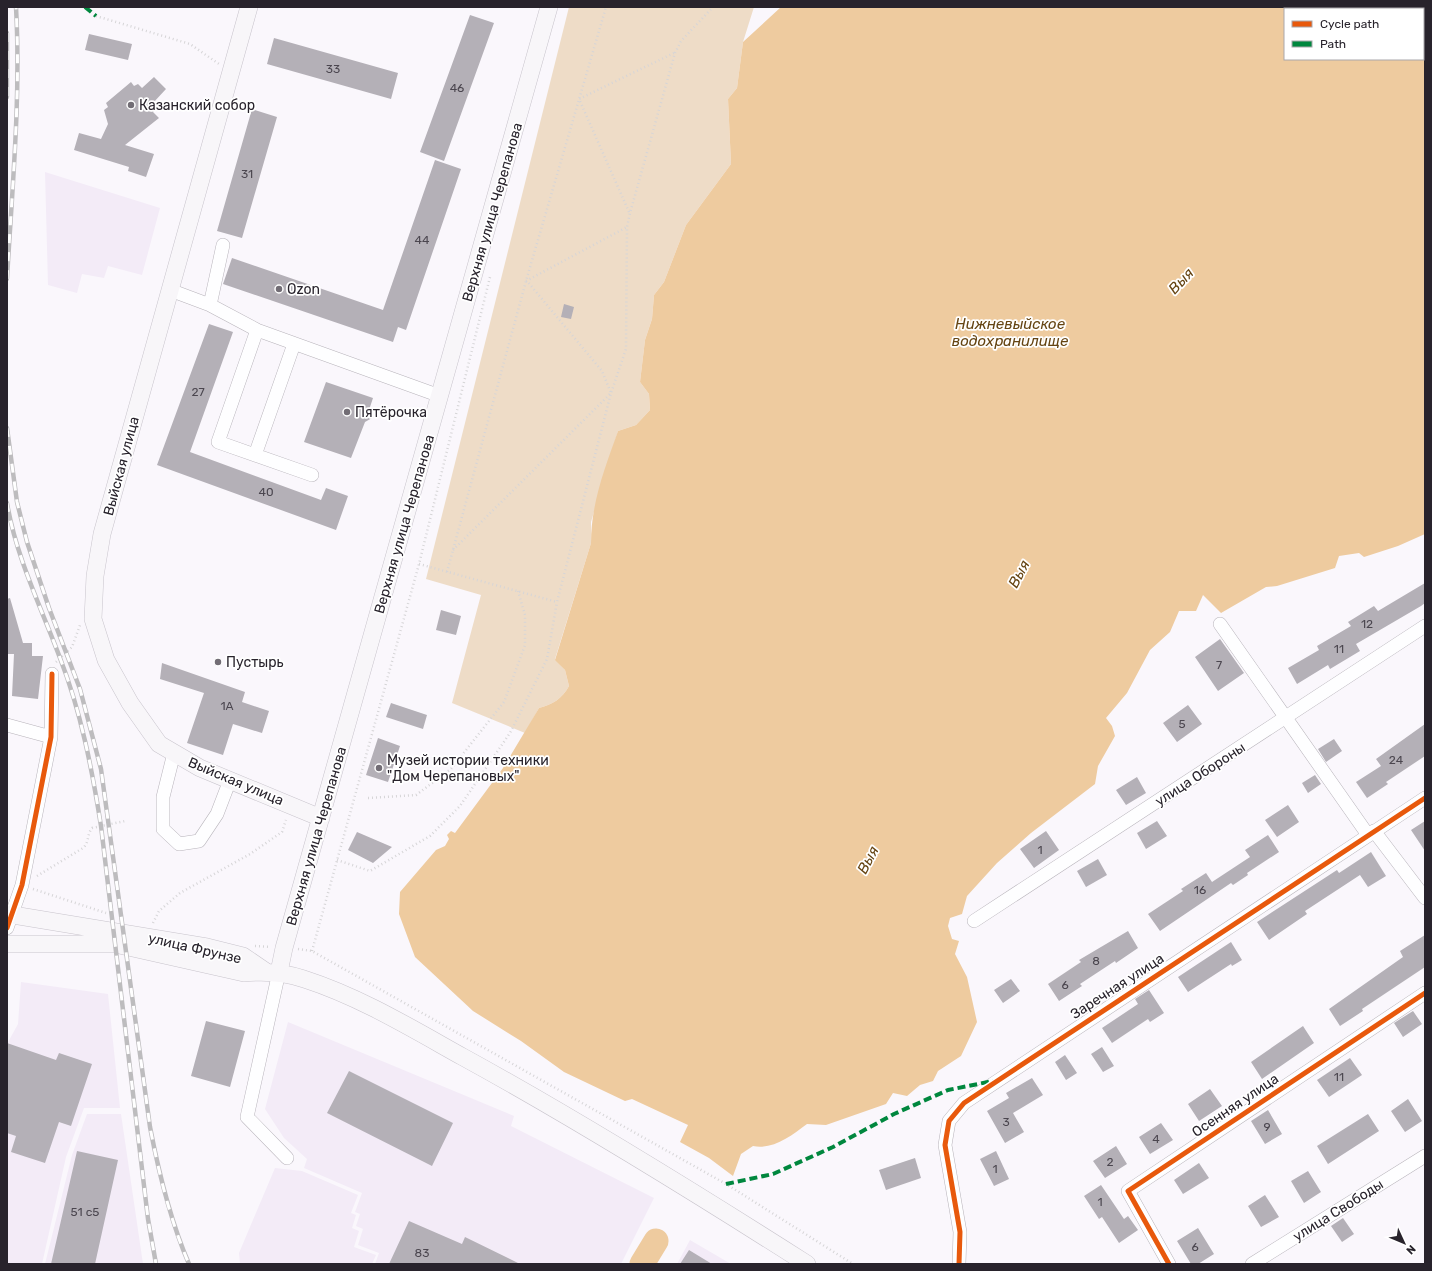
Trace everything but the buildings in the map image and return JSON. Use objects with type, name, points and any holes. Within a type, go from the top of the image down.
[{"type":"main road","name":"Выйская улица","points":[[249,7],[102,534],[95,576],[93,619],[106,660],[130,703],[159,744],[200,768],[321,818]]},
{"type":"main road","name":"Верхняя улица Черепанова","points":[[272,971],[284,948],[549,7]]},
{"type":"main road","name":"улица Фрунзе","points":[[8,918],[207,947],[243,956],[272,971]]},
{"type":"main road","name":"улица Фрунзе","points":[[7,944],[114,944],[244,973],[272,971]]},
{"type":"main road","points":[[272,971],[303,978],[352,996],[503,1078],[715,1205],[807,1264]]},
{"type":"street","points":[[210,305],[223,245]]},
{"type":"street","points":[[170,290],[210,305],[257,330],[440,396]]},
{"type":"street","points":[[257,330],[218,442],[312,475]]},
{"type":"street","points":[[255,455],[294,344]]},
{"type":"street","points":[[1220,624],[1286,718],[1371,833],[1425,898]]},
{"type":"street","name":"улица Обороны","points":[[974,921],[1425,626]]},
{"type":"street","points":[[8,918],[22,885],[51,737],[52,674]]},
{"type":"street","points":[[7,725],[51,737]]},
{"type":"street","points":[[174,753],[163,797],[163,829],[179,844],[199,841],[217,814],[230,780]]},
{"type":"street","name":"Заречная улица","points":[[959,1264],[960,1232],[945,1145],[949,1121],[964,1103],[1425,798]]},
{"type":"street","points":[[272,971],[247,1117],[287,1158]]},
{"type":"street","name":"Осенняя улица","points":[[1169,1264],[1128,1191],[1425,993]]},
{"type":"street","name":"улица Свободы","points":[[1252,1264],[1425,1156]]},
{"type":"path","points":[[447,572],[526,281],[606,7]]},
{"type":"path","points":[[336,860],[370,871],[430,836],[460,806],[510,733],[547,659],[557,602],[611,393],[626,349],[627,227],[630,213],[675,53],[681,41],[713,7]]},
{"type":"path","points":[[96,16],[190,44],[230,72]]},
{"type":"path","points":[[579,99],[675,53]]},
{"type":"path","points":[[579,99],[630,213]]},
{"type":"path","points":[[526,281],[627,227]]},
{"type":"path","points":[[312,951],[418,564],[492,270]]},
{"type":"path","points":[[526,281],[602,371],[611,393]]},
{"type":"path","points":[[453,550],[611,393]]},
{"type":"path","points":[[418,564],[557,602]]},
{"type":"path","points":[[368,798],[416,795],[451,769],[504,702],[525,645],[525,615],[518,591]]},
{"type":"path","points":[[150,928],[159,911],[180,893],[250,854],[282,832],[287,820],[287,803]]},
{"type":"path","points":[[22,885],[83,848],[86,845],[89,831],[92,828],[125,821]]},
{"type":"path","points":[[657,1146],[726,1184],[852,1264]]},
{"type":"shaded area","points":[[569,7],[754,7],[743,42],[737,88],[728,99],[731,164],[686,225],[664,282],[654,295],[652,319],[645,340],[640,382],[649,394],[650,410],[636,425],[618,431],[591,522],[591,543],[555,659],[565,670],[569,686],[557,700],[549,705],[539,708],[525,733],[452,703],[481,595],[426,579]]},
{"type":"shaded area","points":[[45,172],[160,208],[142,275],[108,266],[104,278],[82,274],[77,293],[48,285]]},
{"type":"shaded area","points":[[21,982],[108,994],[120,1108],[84,1108],[66,1157],[42,1264],[7,1264],[7,1044],[18,1024]]},
{"type":"shaded area","points":[[288,1022],[514,1116],[511,1126],[654,1198],[621,1264],[375,1264],[379,1253],[358,1245],[363,1229],[356,1226],[360,1214],[355,1212],[362,1193],[304,1168],[307,1159],[284,1138],[265,1109]]},
{"type":"shaded area","points":[[87,1114],[121,1114],[143,1264],[45,1264],[72,1155]]},
{"type":"shaded area","points":[[275,1168],[302,1171],[358,1195],[351,1213],[356,1215],[352,1228],[359,1231],[354,1247],[376,1255],[372,1264],[240,1264],[239,1253]]},
{"type":"shaded area","points":[[690,1240],[731,1264],[677,1264]]},
{"type":"water","name":"Нижневыйское водохранилище","points":[[781,7],[1425,7],[1425,534],[1398,546],[1364,557],[1359,553],[1339,556],[1335,568],[1277,586],[1266,587],[1221,613],[1203,595],[1196,611],[1179,611],[1170,632],[1150,650],[1127,693],[1106,718],[1112,726],[1115,736],[1098,766],[1095,784],[1031,833],[997,863],[967,896],[962,914],[950,918],[948,926],[952,939],[959,941],[955,954],[967,977],[977,1022],[961,1056],[938,1071],[933,1081],[920,1085],[907,1096],[893,1093],[886,1104],[826,1125],[807,1124],[775,1144],[760,1147],[753,1146],[741,1154],[733,1176],[709,1158],[680,1142],[688,1125],[632,1099],[625,1101],[564,1072],[521,1041],[473,1011],[415,957],[399,914],[400,892],[436,850],[445,846],[449,839],[447,835],[451,831],[455,833],[503,768],[539,708],[549,705],[557,700],[569,686],[565,670],[555,660],[591,543],[593,514],[596,500],[608,458],[618,431],[636,425],[650,410],[649,394],[640,382],[645,340],[652,319],[654,295],[664,282],[686,225],[731,164],[728,99],[737,88],[743,42]]},
{"type":"waterway","name":"Выя","points":[[642,1264],[656,1241]]},
{"type":"railway","points":[[7,279],[17,109],[16,7]]},
{"type":"railway","points":[[7,33],[7,97]]},
{"type":"railway","points":[[7,428],[17,502],[27,542],[49,608],[80,689],[101,769],[150,1127],[166,1197],[176,1231],[189,1264]]},
{"type":"railway","points":[[7,503],[16,543],[74,699],[90,762],[101,826],[148,1219],[156,1264]]},
{"type":"marked path","points":[[85,7],[96,16]]},
{"type":"marked path","points":[[726,1184],[773,1174],[833,1147],[894,1114],[948,1090],[993,1081]]},
{"type":"cycle path","points":[[7,928],[22,885],[51,737],[52,674]]},
{"type":"cycle path","points":[[959,1264],[960,1232],[945,1145],[949,1121],[964,1103],[1425,798]]},
{"type":"cycle path","points":[[1169,1264],[1128,1191],[1425,993]]},
{"type":"place","name":"Казанский собор","points":[[131,105]]},
{"type":"place","name":"Ozon","points":[[279,289]]},
{"type":"place","name":"Пятёрочка","points":[[347,412]]},
{"type":"place","name":"Пустырь","points":[[218,662]]},
{"type":"place","name":"Музей истории техники \"Дом Черепановых\"","points":[[379,768]]}]
